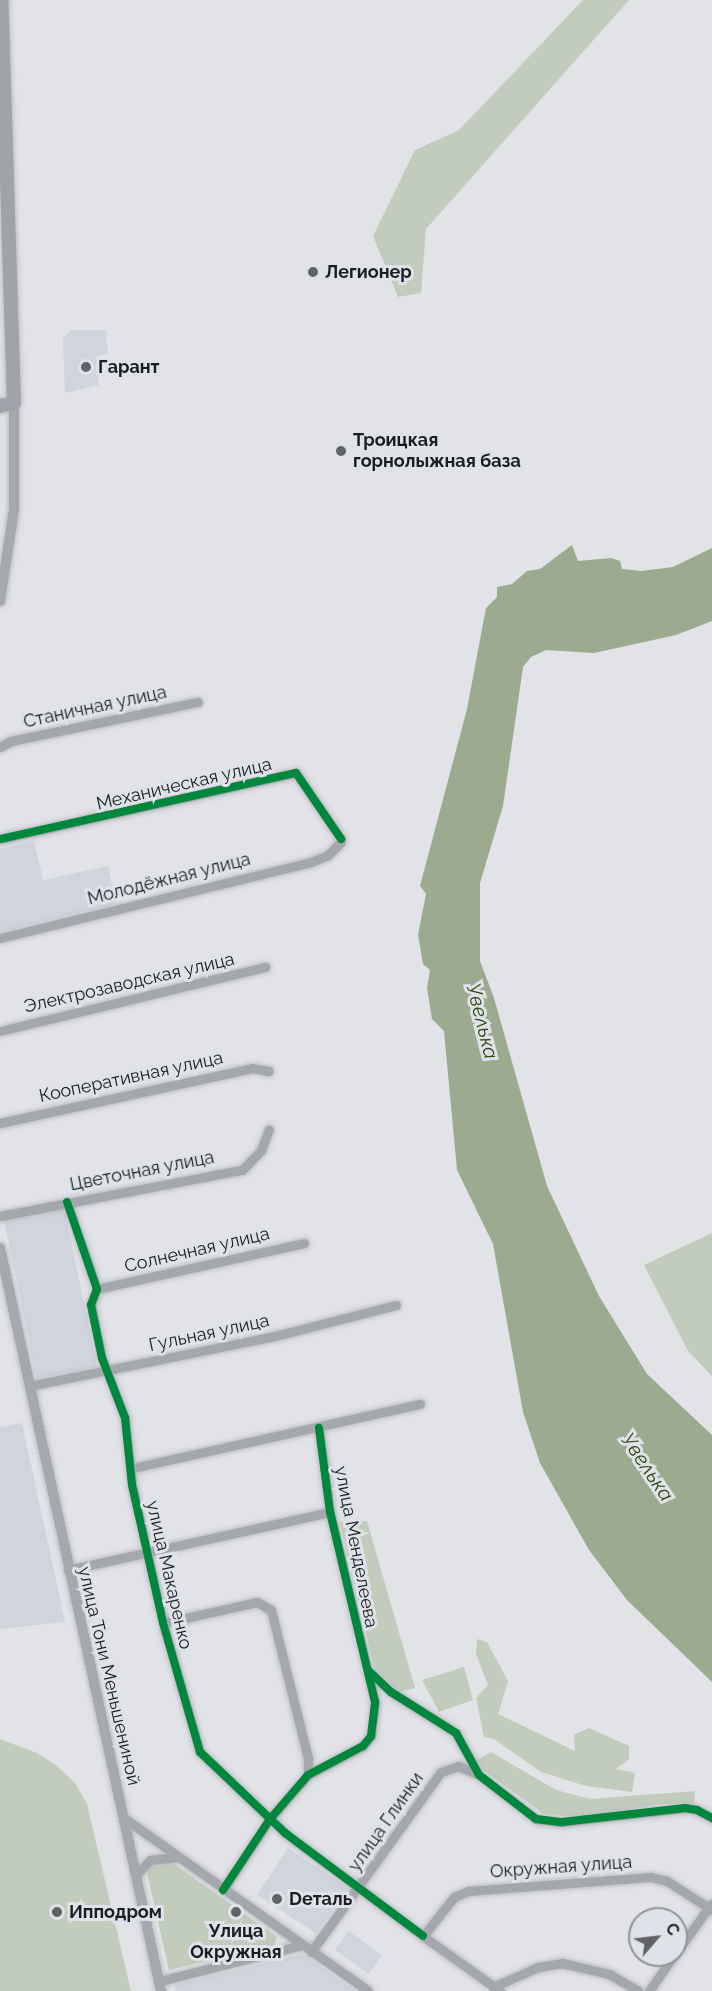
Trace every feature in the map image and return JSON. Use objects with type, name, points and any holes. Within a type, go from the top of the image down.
[{"type":"highway","points":[[1,0],[7,405]]},
{"type":"main road","points":[[0,601],[14,510],[7,405]]},
{"type":"main road","name":"улица Тони Меньшениной","points":[[0,1248],[68,1570],[161,1986]]},
{"type":"street","name":"Станичная улица","points":[[0,747],[11,741],[198,702]]},
{"type":"street","name":"Механическая улица","points":[[0,839],[296,773],[341,840]]},
{"type":"street","name":"Молодёжная улица","points":[[0,938],[311,862],[328,855],[341,840]]},
{"type":"street","name":"Электрозаводская улица","points":[[0,1031],[265,968]]},
{"type":"street","name":"Кооперативная улица","points":[[0,1123],[252,1068],[269,1071]]},
{"type":"street","name":"Цветочная улица","points":[[0,1216],[242,1170],[261,1150],[269,1130]]},
{"type":"street","name":"улица Макаренко","points":[[67,1202],[97,1289],[91,1305],[102,1358],[125,1418],[133,1468],[132,1485],[163,1623],[200,1752],[270,1819],[358,1890]]},
{"type":"street","name":"Солнечная улица","points":[[97,1289],[304,1243]]},
{"type":"street","name":"Гульная улица","points":[[29,1386],[108,1371],[396,1305]]},
{"type":"street","points":[[133,1468],[420,1404]]},
{"type":"street","name":"улица Менделеева","points":[[308,1775],[363,1746],[371,1736],[375,1702],[330,1512],[319,1428]]},
{"type":"street","points":[[68,1570],[330,1512]]},
{"type":"street","name":"улица Макаренко","points":[[163,1623],[257,1602],[271,1610],[308,1758],[308,1775]]},
{"type":"street","points":[[369,1671],[391,1692],[456,1733],[479,1775],[520,1809],[549,1822],[685,1808],[697,1809],[712,1818]]},
{"type":"street","name":"улица Глинки","points":[[311,1952],[358,1890],[441,1772],[458,1766],[479,1775]]},
{"type":"street","points":[[223,1890],[270,1819],[308,1775]]},
{"type":"street","points":[[124,1818],[368,1991]]},
{"type":"street","points":[[137,1874],[150,1860],[177,1857]]},
{"type":"street","name":"Окружная улица","points":[[423,1936],[454,1897],[468,1891],[651,1877],[667,1881],[711,1906]]},
{"type":"street","points":[[358,1890],[496,1989],[538,1967],[562,1963],[609,1974],[639,1991]]},
{"type":"street","points":[[688,1937],[711,1906]]},
{"type":"street","points":[[161,1986],[301,1945]]},
{"type":"street","points":[[649,1991],[666,1967]]},
{"type":"shaded area","points":[[583,0],[629,0],[426,229],[421,293],[398,297],[373,236],[415,150],[459,130]]},
{"type":"shaded area","points":[[72,330],[106,330],[108,354],[97,356],[99,385],[65,393],[63,337]]},
{"type":"shaded area","points":[[34,841],[43,880],[108,866],[116,904],[0,932],[0,849]]},
{"type":"shaded area","points":[[64,1207],[97,1367],[37,1379],[4,1220]]},
{"type":"shaded area","points":[[712,1233],[712,1376],[688,1351],[644,1265]]},
{"type":"shaded area","points":[[22,1423],[65,1622],[0,1629],[0,1427]]},
{"type":"shaded area","points":[[367,1521],[415,1688],[399,1692],[376,1675],[340,1522]]},
{"type":"shaded area","points":[[477,1639],[487,1642],[508,1681],[498,1714],[575,1751],[574,1735],[589,1728],[629,1746],[629,1759],[616,1769],[635,1773],[632,1792],[586,1786],[541,1772],[494,1739],[484,1737],[476,1698],[488,1685],[476,1654]]},
{"type":"shaded area","points":[[464,1667],[473,1700],[439,1712],[422,1680]]},
{"type":"shaded area","name":"Ипподром","points":[[0,1739],[37,1753],[57,1766],[75,1783],[87,1804],[131,1991],[0,1991]]},
{"type":"shaded area","points":[[491,1752],[556,1790],[590,1799],[695,1791],[694,1804],[661,1804],[584,1817],[544,1814],[482,1769],[477,1760]]},
{"type":"shaded area","points":[[288,1848],[348,1888],[316,1933],[257,1895]]},
{"type":"shaded area","points":[[170,1861],[277,1937],[274,1945],[169,1970],[147,1873],[151,1865]]},
{"type":"shaded area","points":[[348,1931],[382,1955],[369,1974],[335,1950]]},
{"type":"shaded area","points":[[302,1954],[356,1991],[175,1991],[175,1985]]},
{"type":"water","name":"Увелька","points":[[572,545],[578,561],[611,558],[620,561],[622,569],[641,571],[673,567],[712,548],[712,621],[676,635],[594,653],[546,650],[531,657],[523,667],[503,806],[480,883],[480,961],[494,998],[547,1186],[599,1296],[647,1374],[712,1435],[712,1682],[627,1600],[589,1550],[540,1463],[523,1412],[493,1244],[457,1170],[444,1031],[432,1019],[427,988],[430,970],[423,964],[418,935],[426,894],[420,886],[467,709],[486,608],[497,597],[497,587],[512,584],[527,571],[540,569]]},
{"type":"cycle path","points":[[0,839],[296,773],[341,839]]},
{"type":"cycle path","points":[[67,1202],[97,1289],[91,1305],[102,1358],[125,1418],[132,1485],[163,1623],[200,1752],[285,1833],[423,1936]]},
{"type":"cycle path","points":[[223,1890],[270,1819],[308,1775],[363,1746],[371,1736],[375,1702],[330,1512],[319,1428]]},
{"type":"cycle path","points":[[369,1671],[391,1692],[456,1733],[479,1775],[536,1819],[562,1822],[685,1808],[697,1810],[712,1818]]},
{"type":"place","name":"Легионер","points":[[313,272]]},
{"type":"place","name":"Гарант","points":[[86,367]]},
{"type":"place","name":"Троицкая горнолыжная база","points":[[341,451]]},
{"type":"place","name":"Dеталь","points":[[277,1899]]},
{"type":"place","name":"Ипподром","points":[[57,1912]]},
{"type":"place","name":"Улица Окружная","points":[[236,1912]]}]
